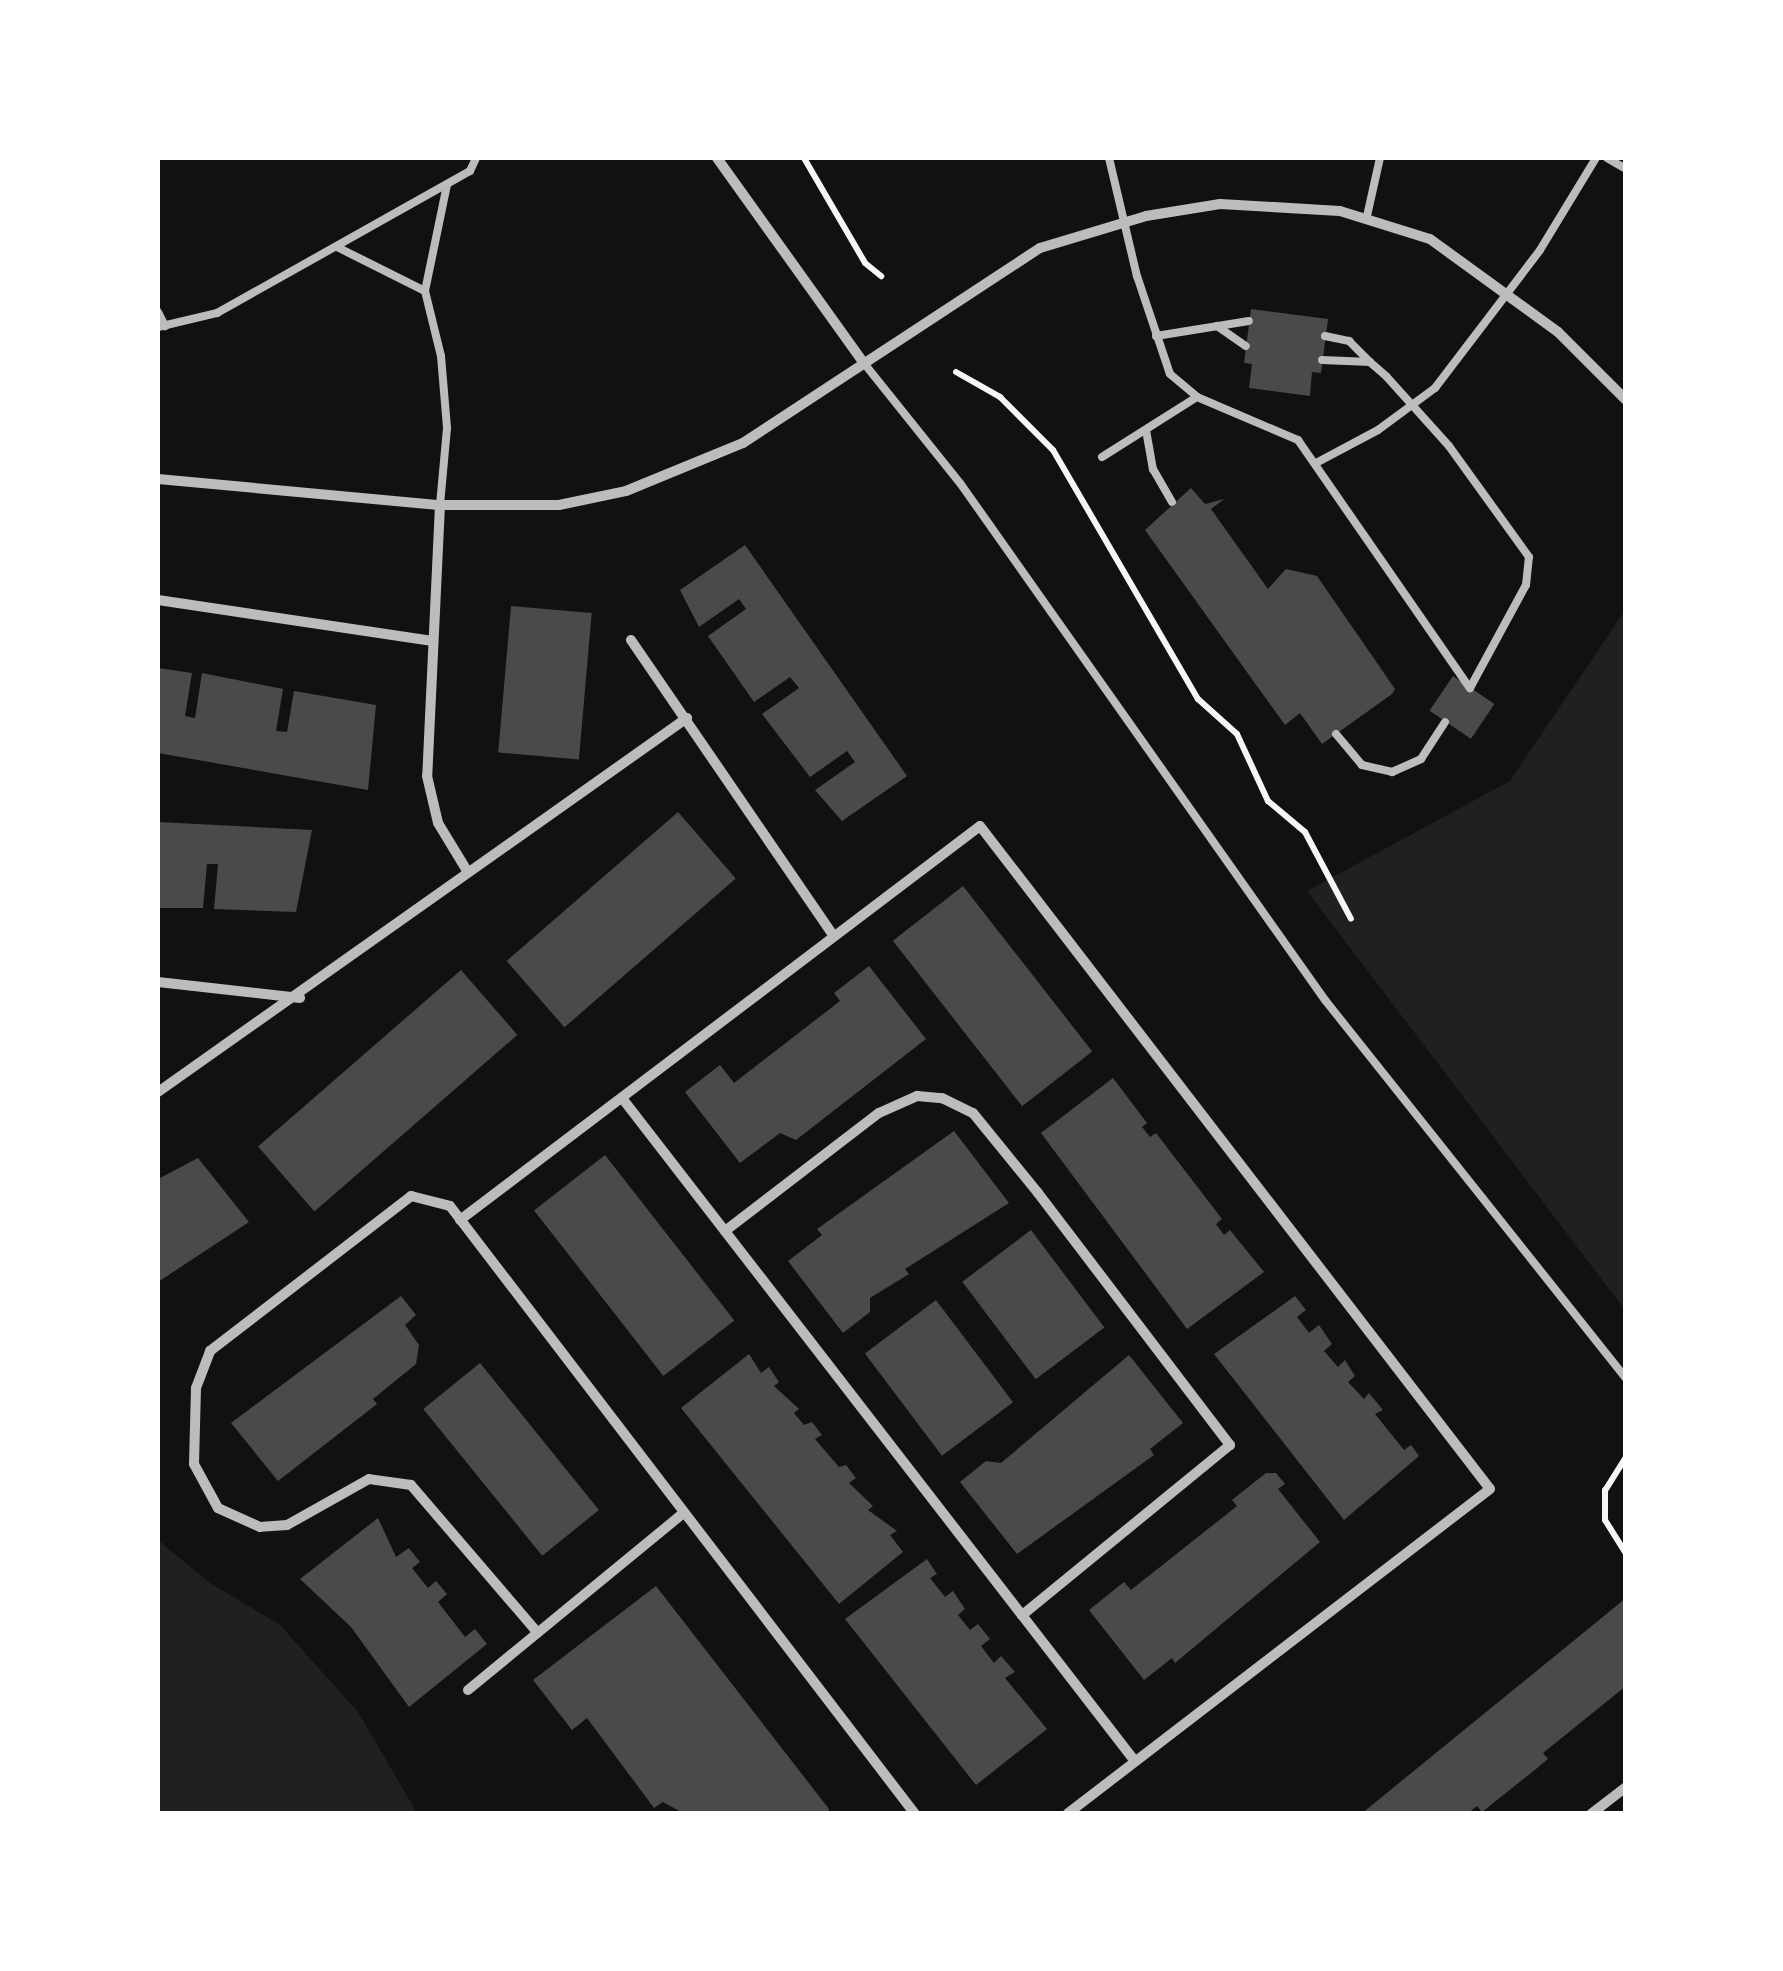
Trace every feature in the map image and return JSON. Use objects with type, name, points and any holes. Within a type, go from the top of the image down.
[{"type":"street","points":[[717,158],[864,362]]},
{"type":"street","points":[[158,479],[440,506],[559,505],[670,476],[744,443],[1012,263],[1124,222],[1220,204],[1305,206],[1367,216],[1430,239],[1558,332],[1626,400]]},
{"type":"street","points":[[440,506],[426,776],[438,823],[466,868]]},
{"type":"street","points":[[158,600],[431,641]]},
{"type":"street","points":[[632,640],[834,936]]},
{"type":"street","points":[[158,1092],[300,998],[466,868],[687,718]]},
{"type":"street","points":[[460,1220],[980,826],[1490,1488],[1067,1814]]},
{"type":"street","points":[[158,982],[300,998]]},
{"type":"street","points":[[724,1231],[879,1114],[917,1096],[942,1098],[974,1113],[1038,1193],[1230,1445],[1022,1616]]},
{"type":"street","points":[[622,1098],[1134,1760]]},
{"type":"street","points":[[537,1632],[411,1485],[369,1479],[287,1525],[260,1526],[218,1508],[194,1464],[199,1370],[231,1330],[411,1196],[450,1206],[915,1814]]},
{"type":"street","points":[[468,1690],[682,1514]]},
{"type":"street","points":[[1591,1814],[1626,1787]]},
{"type":"lane","points":[[158,312],[161,326],[217,313],[470,171],[476,158]]},
{"type":"lane","points":[[1108,158],[1170,374],[1197,398],[1276,425],[1316,463],[1470,688],[1526,584],[1529,557],[1414,404],[1349,341],[1325,336]]},
{"type":"lane","points":[[1367,216],[1380,158]]},
{"type":"lane","points":[[1316,463],[1414,404],[1450,370],[1507,293],[1596,158]]},
{"type":"lane","points":[[1608,158],[1626,168]]},
{"type":"lane","points":[[440,506],[447,428],[441,356],[425,291],[447,184]]},
{"type":"lane","points":[[338,247],[425,291]]},
{"type":"lane","points":[[1156,336],[1249,321]]},
{"type":"lane","points":[[1218,326],[1246,346]]},
{"type":"lane","points":[[1322,360],[1370,362]]},
{"type":"lane","points":[[864,362],[960,483],[1325,1000],[1626,1378]]},
{"type":"lane","points":[[1102,457],[1197,398]]},
{"type":"lane","points":[[1146,430],[1154,469],[1172,502]]},
{"type":"lane","points":[[1336,734],[1362,765],[1392,772],[1422,759],[1445,722]]},
{"type":"path","points":[[804,158],[865,262],[882,276]]},
{"type":"path","points":[[956,372],[1000,397],[1053,450],[1198,698],[1237,734],[1268,801],[1305,832],[1351,919]]},
{"type":"path","points":[[1626,1457],[1606,1490],[1605,1520],[1626,1554]]},
{"type":"shaded area","points":[[1625,610],[1625,1310],[1307,891],[1510,781]]},
{"type":"shaded area","points":[[158,1540],[210,1583],[280,1625],[358,1712],[417,1813],[158,1813]]},
{"type":"building","points":[[1251,309],[1328,319],[1321,373],[1312,372],[1310,396],[1249,388],[1252,364],[1244,363]]},
{"type":"building","points":[[1191,488],[1205,504],[1224,499],[1211,509],[1268,589],[1286,569],[1317,576],[1395,689],[1392,694],[1322,744],[1300,713],[1285,725],[1145,530]]},
{"type":"building","points":[[745,545],[907,776],[842,821],[815,790],[855,762],[847,751],[810,777],[762,714],[799,688],[790,677],[754,702],[708,636],[746,609],[739,599],[699,627],[680,590]]},
{"type":"building","points":[[511,606],[592,613],[579,760],[498,752]]},
{"type":"building","points":[[158,668],[192,673],[185,716],[195,718],[202,673],[283,689],[276,731],[287,732],[294,691],[376,705],[368,790],[158,753]]},
{"type":"building","points":[[1453,676],[1494,704],[1471,739],[1430,711]]},
{"type":"building","points":[[678,812],[736,878],[564,1027],[507,961]]},
{"type":"building","points":[[158,822],[312,830],[296,912],[214,909],[218,864],[207,864],[203,908],[158,908]]},
{"type":"building","points":[[963,886],[1092,1051],[1022,1106],[893,941]]},
{"type":"building","points":[[869,966],[926,1039],[796,1140],[780,1133],[740,1163],[685,1092],[720,1065],[734,1083],[840,1001],[834,993]]},
{"type":"building","points":[[461,970],[517,1035],[314,1211],[258,1146]]},
{"type":"building","points":[[1113,1078],[1147,1123],[1142,1127],[1150,1137],[1156,1133],[1222,1219],[1216,1224],[1224,1235],[1230,1230],[1264,1272],[1187,1329],[1041,1133]]},
{"type":"building","points":[[954,1131],[1009,1203],[905,1269],[909,1274],[870,1298],[870,1312],[843,1333],[788,1261],[822,1235],[817,1229]]},
{"type":"building","points":[[605,1155],[734,1320],[663,1376],[534,1210]]},
{"type":"building","points":[[198,1158],[249,1222],[158,1282],[158,1179]]},
{"type":"building","points":[[1031,1230],[1104,1327],[1036,1379],[962,1282]]},
{"type":"building","points":[[401,1296],[416,1315],[405,1325],[419,1345],[416,1364],[373,1399],[377,1404],[278,1481],[231,1423]]},
{"type":"building","points":[[1295,1296],[1306,1310],[1297,1317],[1309,1333],[1319,1325],[1332,1344],[1324,1351],[1338,1367],[1345,1360],[1355,1376],[1348,1382],[1364,1399],[1369,1393],[1383,1410],[1375,1414],[1404,1450],[1411,1445],[1419,1456],[1344,1520],[1214,1354]]},
{"type":"building","points":[[936,1300],[1013,1402],[942,1456],[865,1354]]},
{"type":"building","points":[[749,1354],[761,1373],[769,1367],[779,1382],[774,1386],[799,1409],[794,1413],[804,1425],[812,1422],[822,1435],[815,1439],[839,1467],[846,1465],[856,1478],[849,1483],[873,1506],[868,1510],[897,1531],[890,1535],[903,1552],[839,1604],[681,1408]]},
{"type":"building","points":[[1129,1355],[1183,1423],[1150,1449],[1154,1455],[1017,1554],[960,1482],[986,1461],[1001,1463]]},
{"type":"building","points":[[480,1363],[599,1510],[542,1556],[423,1409]]},
{"type":"building","points":[[1266,1473],[1276,1473],[1285,1484],[1278,1489],[1320,1542],[1175,1663],[1172,1658],[1144,1680],[1089,1610],[1124,1582],[1131,1590],[1237,1506],[1232,1500]]},
{"type":"building","points":[[378,1518],[396,1557],[409,1548],[420,1562],[412,1568],[428,1588],[436,1581],[447,1594],[438,1602],[465,1637],[475,1629],[487,1644],[409,1707],[351,1627],[300,1579]]},
{"type":"building","points":[[927,1559],[937,1574],[930,1578],[945,1597],[953,1591],[965,1609],[958,1615],[970,1630],[978,1624],[990,1639],[981,1646],[994,1663],[1001,1656],[1015,1672],[1005,1678],[1047,1729],[976,1785],[845,1619]]},
{"type":"building","points":[[656,1586],[829,1809],[828,1814],[685,1814],[663,1802],[654,1808],[587,1718],[572,1730],[533,1680]]},
{"type":"building","points":[[1626,1598],[1626,1686],[1543,1753],[1548,1759],[1536,1769],[1482,1812],[1477,1806],[1467,1814],[1361,1814]]}]
